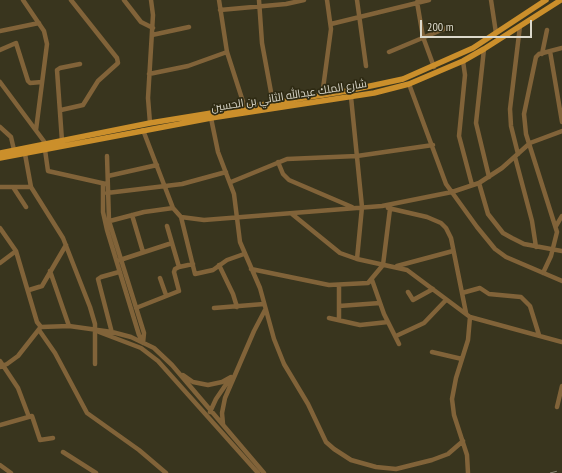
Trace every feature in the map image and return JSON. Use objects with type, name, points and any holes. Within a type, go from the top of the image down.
[{"type":"main road","name":"شارع الملك عبدالله الثاني بن الحسين","points":[[312,100],[322,96],[403,79],[434,67],[473,48],[546,0]]},
{"type":"main road","name":"شارع الملك عبدالله الثاني بن الحسين","points":[[0,152],[46,147],[297,102],[351,97],[409,84],[463,61],[484,50],[561,0]]},
{"type":"main road","name":"شارع الملك عبدالله الثاني بن الحسين","points":[[0,158],[24,154],[62,141],[150,123],[273,103],[297,102]]},
{"type":"street","points":[[23,0],[44,31],[47,44],[36,130]]},
{"type":"street","points":[[61,110],[83,105],[98,81],[118,63],[116,58],[71,0]]},
{"type":"street","points":[[124,0],[141,22],[152,28]]},
{"type":"street","points":[[150,123],[148,98],[152,34],[151,0]]},
{"type":"street","points":[[219,0],[227,52],[246,108]]},
{"type":"street","points":[[259,0],[262,43],[273,103]]},
{"type":"street","points":[[220,10],[286,4],[304,0]]},
{"type":"street","points":[[322,96],[331,24],[327,0]]},
{"type":"street","points":[[357,0],[366,66]]},
{"type":"street","points":[[331,24],[429,0]]},
{"type":"street","points":[[491,0],[496,33]]},
{"type":"street","points":[[417,2],[423,37],[434,67]]},
{"type":"street","points":[[0,31],[39,23]]},
{"type":"street","points":[[152,34],[189,26]]},
{"type":"street","points":[[389,52],[451,26]]},
{"type":"street","points":[[520,26],[510,109],[511,126],[533,226],[536,247]]},
{"type":"street","points":[[542,54],[548,30]]},
{"type":"street","points":[[0,50],[16,43],[28,81],[42,82]]},
{"type":"street","points":[[543,273],[549,262],[557,232],[547,205],[525,123],[525,103],[536,57],[562,48]]},
{"type":"street","points":[[484,50],[476,123],[489,177]]},
{"type":"street","points":[[550,51],[562,122]]},
{"type":"street","points":[[149,74],[188,66],[227,52]]},
{"type":"street","points":[[463,61],[465,75],[459,136],[472,185]]},
{"type":"street","points":[[62,141],[57,70],[80,64]]},
{"type":"street","points":[[0,82],[36,130],[46,147],[48,171],[105,184]]},
{"type":"street","points":[[409,84],[433,145],[445,182],[477,227],[495,249],[513,261],[562,281]]},
{"type":"street","points":[[351,97],[362,207],[357,260]]},
{"type":"street","points":[[211,118],[214,136],[226,172],[231,182],[240,242],[260,288],[274,340],[284,364],[308,404],[326,442],[342,455],[376,467],[396,469],[432,460],[448,454],[463,441]]},
{"type":"street","points":[[0,127],[11,137],[14,150]]},
{"type":"street","points":[[143,130],[173,208],[181,217],[195,273],[198,275],[213,270],[227,260],[244,254]]},
{"type":"street","points":[[181,217],[204,220],[382,206],[452,192],[479,183],[489,177],[530,143],[562,131]]},
{"type":"street","points":[[231,182],[278,162],[296,158],[356,156],[433,145]]},
{"type":"street","points":[[24,154],[31,187],[40,203],[55,223],[66,245],[90,307],[94,329],[95,364]]},
{"type":"street","points":[[108,156],[108,176],[105,184],[107,222],[119,272],[139,335],[143,342]]},
{"type":"street","points":[[278,162],[283,174],[289,180],[353,208]]},
{"type":"street","points":[[108,176],[157,165]]},
{"type":"street","points":[[107,193],[192,182],[226,172]]},
{"type":"street","points":[[479,183],[488,214],[496,226],[512,238],[536,247],[553,248],[562,251]]},
{"type":"street","points":[[105,184],[107,193],[107,222],[144,332],[141,348]]},
{"type":"street","points":[[0,187],[31,187]]},
{"type":"street","points":[[13,187],[26,207]]},
{"type":"street","points":[[382,206],[421,215],[441,223],[450,234],[468,315],[468,340],[452,390],[454,416],[467,455],[468,473]]},
{"type":"street","points":[[107,222],[132,215],[173,208]]},
{"type":"street","points":[[251,269],[321,283],[339,285],[362,284],[372,280],[383,266],[390,209]]},
{"type":"street","points":[[292,214],[331,247],[357,260],[407,270],[468,315],[562,342]]},
{"type":"street","points":[[132,215],[143,252]]},
{"type":"street","points":[[556,226],[562,216]]},
{"type":"street","points":[[167,226],[179,267]]},
{"type":"street","points":[[0,228],[16,251],[37,322],[87,413],[139,450],[166,473]]},
{"type":"street","points":[[557,232],[562,235]]},
{"type":"street","points":[[120,260],[172,243]]},
{"type":"street","points":[[28,290],[42,286],[66,245]]},
{"type":"street","points":[[0,264],[16,251]]},
{"type":"street","points":[[396,267],[453,251]]},
{"type":"street","points":[[136,308],[179,291],[174,272],[175,269],[193,264]]},
{"type":"street","points":[[219,265],[237,306]]},
{"type":"street","points":[[50,271],[69,326]]},
{"type":"street","points":[[119,272],[101,277],[98,280],[112,334],[141,348],[166,368],[258,473]]},
{"type":"street","points":[[160,278],[166,295]]},
{"type":"street","points":[[372,280],[388,322],[400,344]]},
{"type":"street","points":[[339,285],[339,320]]},
{"type":"street","points":[[462,293],[480,288],[489,294],[521,297],[530,306],[539,335]]},
{"type":"street","points":[[408,292],[414,300],[432,289]]},
{"type":"street","points":[[396,336],[424,323],[446,300]]},
{"type":"street","points":[[339,306],[380,303]]},
{"type":"street","points":[[214,308],[264,304]]},
{"type":"street","points":[[223,424],[223,406],[236,372],[265,310]]},
{"type":"street","points":[[329,318],[362,325],[388,322]]},
{"type":"street","points":[[2,366],[18,356],[40,328],[69,326],[94,329],[143,342],[158,351],[178,372],[264,473]]},
{"type":"street","points":[[432,352],[462,359]]},
{"type":"street","points":[[0,361],[24,399],[29,417],[32,417],[40,440],[53,438]]},
{"type":"street","points":[[178,372],[193,382],[200,384],[213,385],[231,377]]},
{"type":"street","points":[[208,416],[216,399],[236,372]]},
{"type":"street","points":[[557,407],[562,386]]},
{"type":"street","points":[[0,425],[29,417]]},
{"type":"street","points":[[63,452],[96,473]]},
{"type":"street","points":[[0,465],[11,473]]},
{"type":"railway","points":[[550,473],[562,470]]}]
